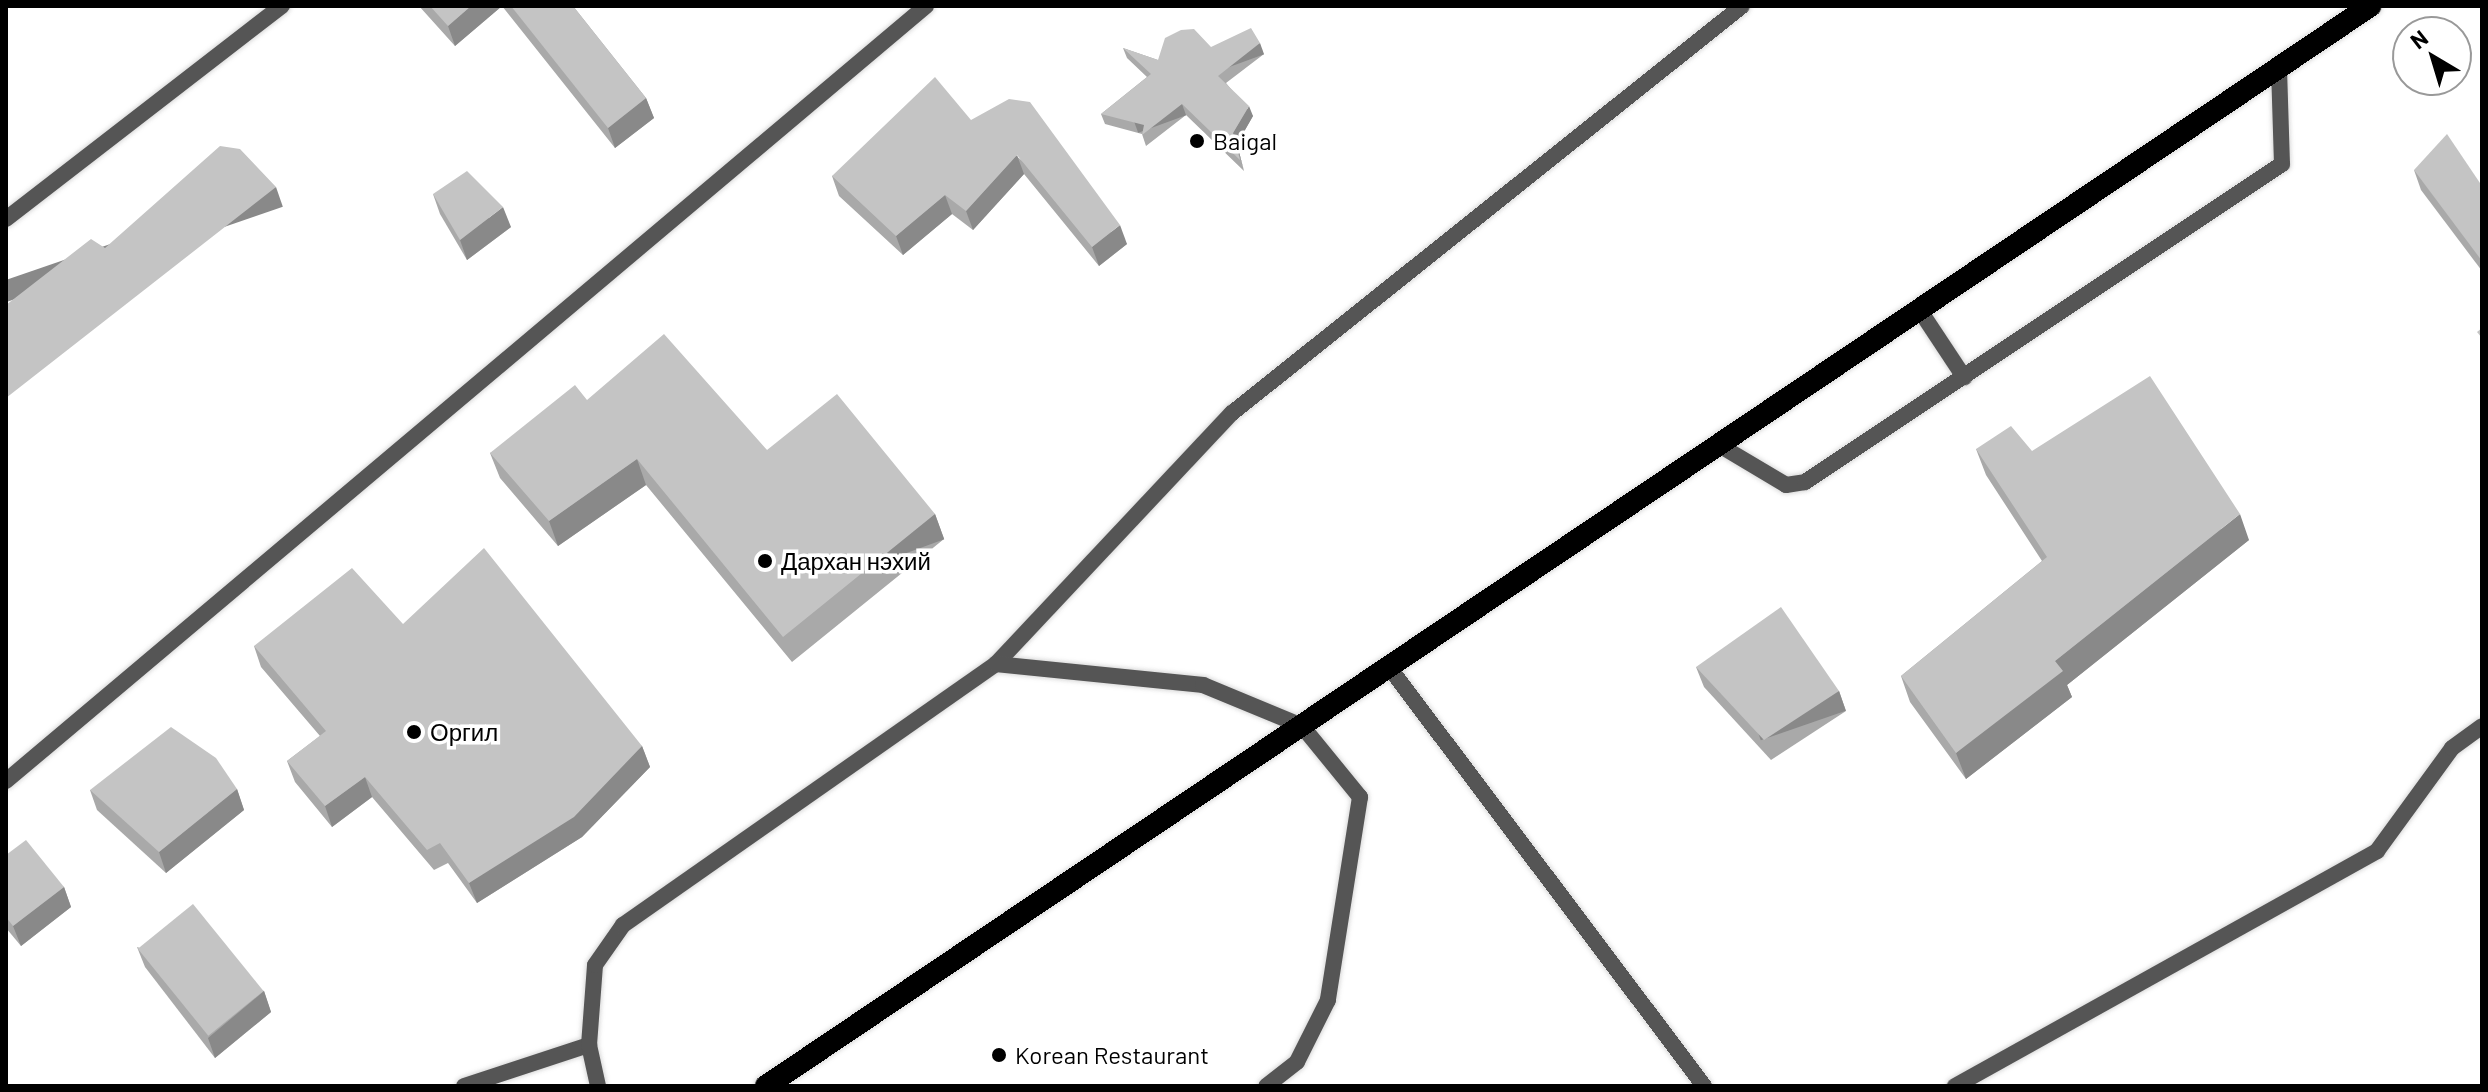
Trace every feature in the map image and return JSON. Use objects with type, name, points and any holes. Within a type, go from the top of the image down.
[{"type":"highway","points":[[766,1086],[2370,6]]},
{"type":"street","points":[[6,219],[282,6]]},
{"type":"street","points":[[6,781],[926,6]]},
{"type":"street","points":[[598,1086],[589,1045],[595,965],[623,925],[996,664],[1232,413],[1742,6]]},
{"type":"street","points":[[1719,445],[1786,485],[1805,482],[2282,164],[2279,67]]},
{"type":"street","points":[[1919,309],[1964,377]]},
{"type":"street","points":[[996,664],[1203,685],[1302,726],[1360,797],[1328,1000],[1297,1062],[1266,1086]]},
{"type":"street","points":[[1389,667],[1704,1086]]},
{"type":"street","points":[[1955,1086],[2377,851],[2452,748],[2482,726]]},
{"type":"street","points":[[464,1086],[589,1045]]},
{"type":"building","points":[[430,6],[471,6],[448,26]]},
{"type":"building","points":[[511,6],[573,6],[646,98],[608,128]]},
{"type":"building","points":[[1251,28],[1260,43],[1218,76],[1249,106],[1233,133],[1240,160],[1182,104],[1142,135],[1144,125],[1101,114],[1151,74],[1123,48],[1158,60],[1165,38],[1181,30],[1194,29],[1211,47]]},
{"type":"building","points":[[935,77],[971,120],[1009,99],[1030,102],[1120,225],[1092,247],[1017,155],[966,211],[945,195],[896,236],[832,176]]},
{"type":"building","points":[[2447,134],[2482,186],[2482,261],[2414,170]]},
{"type":"building","points":[[220,146],[240,149],[276,187],[6,398],[6,305],[91,239],[105,248]]},
{"type":"building","points":[[467,171],[503,207],[460,240],[433,194]]},
{"type":"building","points":[[664,334],[767,450],[837,394],[935,514],[783,637],[637,459],[549,521],[490,453],[575,385],[587,400]]},
{"type":"building","points":[[2150,376],[2240,514],[2055,661],[2063,671],[1956,753],[1901,676],[2047,557],[1976,449],[2011,426],[2032,451]]},
{"type":"building","points":[[484,548],[642,746],[574,817],[469,883],[440,843],[427,850],[365,777],[325,806],[287,761],[326,731],[254,646],[352,568],[403,624]]},
{"type":"building","points":[[1781,607],[1839,691],[1764,740],[1696,667]]},
{"type":"building","points":[[171,727],[216,758],[237,789],[159,852],[90,790]]},
{"type":"building","points":[[26,840],[64,887],[13,926],[6,917],[6,855]]},
{"type":"building","points":[[193,904],[263,991],[208,1036],[138,949]]},
{"type":"place","name":"Baigal","points":[[1197,141]]},
{"type":"place","name":"Дархан нэхий","points":[[765,561]]},
{"type":"place","name":"Оргил","points":[[414,732]]},
{"type":"place","name":"Korean Restaurant","points":[[999,1055]]}]
